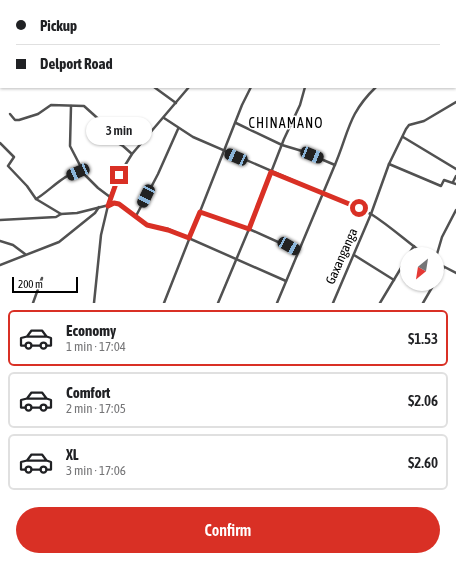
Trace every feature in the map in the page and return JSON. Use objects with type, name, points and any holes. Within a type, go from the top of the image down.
[{"type":"street","points":[[159,88],[176,103]]},
{"type":"street","points":[[94,303],[100,241],[110,197],[119,175],[132,154],[189,88]]},
{"type":"street","points":[[164,303],[251,88]]},
{"type":"street","points":[[218,303],[282,145],[300,105],[305,88]]},
{"type":"street","points":[[277,303],[335,165],[354,113],[359,105],[375,88]]},
{"type":"street","name":"Gaxanganga","points":[[332,303],[371,214],[389,164],[406,129],[409,125],[424,121],[456,102]]},
{"type":"street","points":[[10,114],[15,120],[19,120],[38,114],[51,105],[84,106],[87,107],[104,124],[110,138],[132,154]]},
{"type":"street","points":[[71,106],[72,123],[69,142],[82,171],[98,188],[110,197]]},
{"type":"street","points":[[164,118],[178,129],[225,152],[371,214],[395,230],[414,246]]},
{"type":"street","points":[[236,123],[282,145],[302,151],[335,165]]},
{"type":"street","points":[[136,216],[158,174],[178,129]]},
{"type":"street","points":[[403,137],[456,169]]},
{"type":"street","points":[[0,143],[14,157],[8,166],[27,186],[36,199],[61,214]]},
{"type":"street","points":[[389,164],[441,186],[444,180],[454,183],[456,176]]},
{"type":"street","points":[[36,199],[49,191],[56,183],[70,175],[82,171]]},
{"type":"street","points":[[0,220],[33,220],[56,217],[61,214],[108,206],[117,203],[147,225],[168,230],[189,238],[286,281]]},
{"type":"street","points":[[0,265],[59,242],[95,213],[99,207]]},
{"type":"street","points":[[438,247],[456,210]]},
{"type":"street","points":[[200,212],[249,229],[298,251]]},
{"type":"street","points":[[0,241],[13,245],[25,254]]},
{"type":"street","points":[[354,255],[394,280]]},
{"type":"street","points":[[444,267],[456,273]]},
{"type":"street","points":[[380,303],[400,270]]},
{"type":"street","points":[[34,303],[42,278]]},
{"type":"street","points":[[423,303],[430,291]]},
{"type":"district","name":"CHINAMANO","points":[[286,123]]},
{"type":"route","points":[[119,175],[108,206],[117,203],[136,216],[139,221],[151,227],[168,230],[189,238],[200,212],[249,229],[271,172],[359,208]]}]
